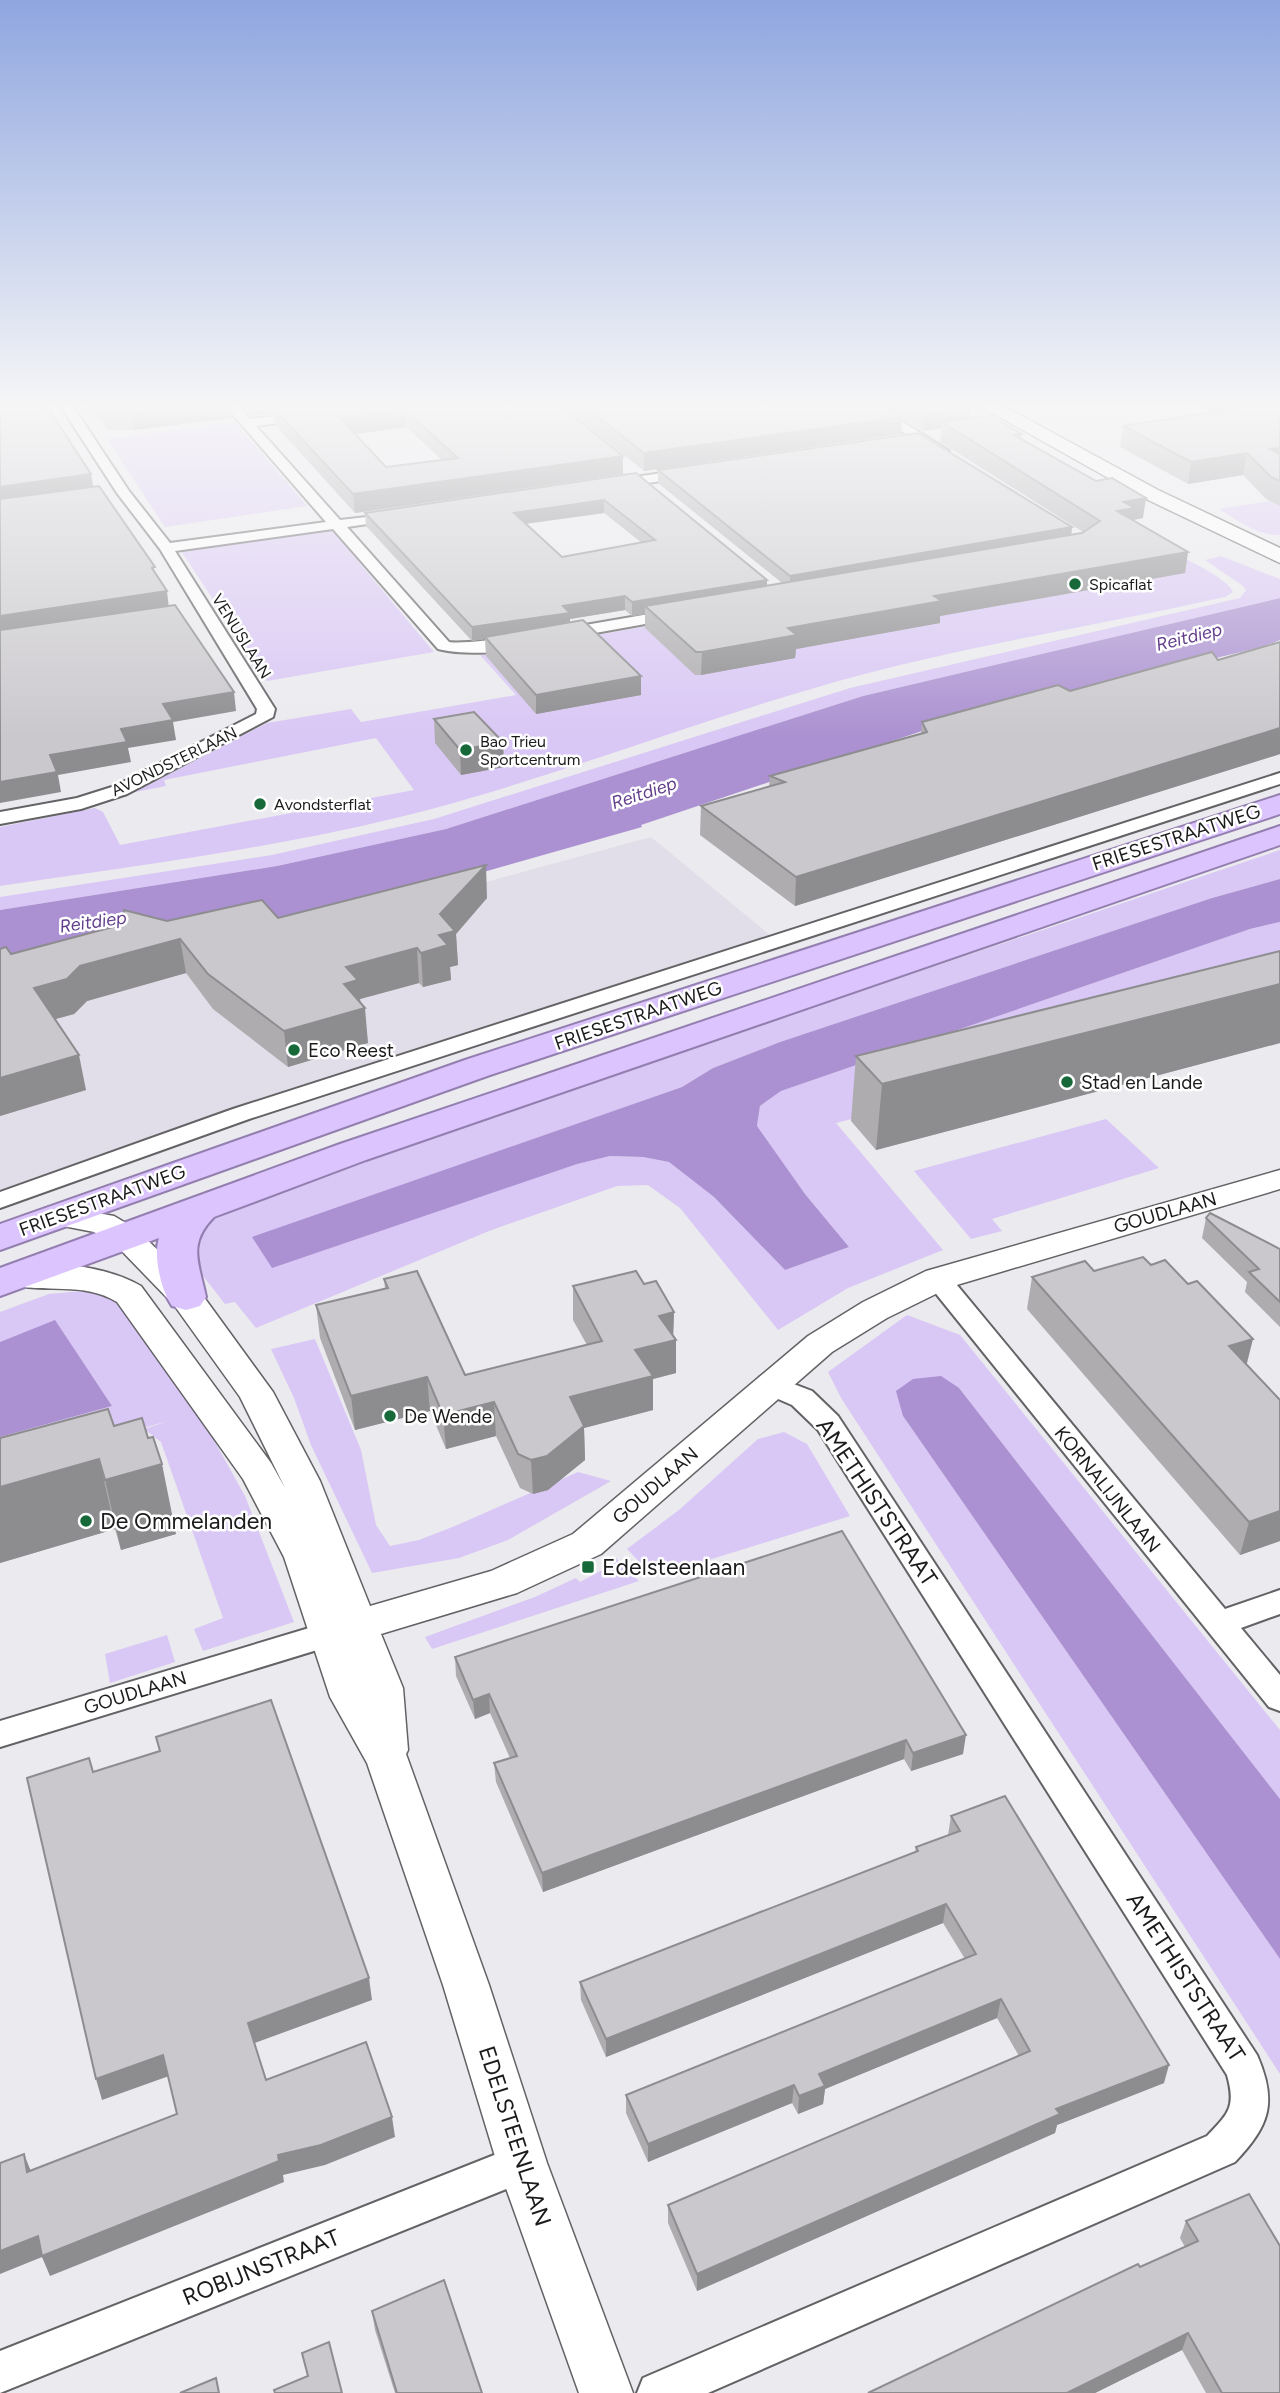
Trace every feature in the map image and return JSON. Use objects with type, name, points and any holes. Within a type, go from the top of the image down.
[{"type":"highway","name":"FRIESESTRAATWEG","points":[[0,1238],[423,1087],[1280,804]]},
{"type":"highway","name":"FRIESESTRAATWEG","points":[[9,1280],[202,1207],[733,1020],[1280,835]]},
{"type":"highway","points":[[186,1297],[176,1247],[182,1227],[202,1207]]},
{"type":"main road","points":[[1170,514],[1280,566]]},
{"type":"main road","points":[[1192,514],[1280,556]]},
{"type":"street","name":"VENUSLAAN","points":[[135,514],[166,548],[199,612],[266,709],[264,717]]},
{"type":"street","points":[[328,514],[444,646],[481,649],[695,611]]},
{"type":"street","points":[[166,548],[408,514]]},
{"type":"street","name":"AVONDSTERLAAN","points":[[0,818],[81,803],[121,790],[264,717]]},
{"type":"street","name":"FRIESESTRAATWEG","points":[[0,1200],[241,1114],[1280,778]]},
{"type":"street","name":"GOUDLAAN","points":[[0,1734],[503,1582],[587,1544],[770,1384],[820,1344],[875,1310],[938,1279],[1280,1179]]},
{"type":"street","name":"EDELSTEENLAAN","points":[[59,1216],[103,1223],[125,1236],[186,1297],[255,1392],[301,1481],[343,1630],[351,1697],[387,1759],[466,1985],[522,2163],[606,2393]]},
{"type":"street","name":"KORNALIJNLAAN","points":[[938,1279],[1280,1698]]},
{"type":"street","name":"FRIESESTRAATWEG","points":[[9,1280],[96,1280],[123,1289],[136,1300]]},
{"type":"street","name":"EDELSTEENLAAN","points":[[136,1300],[228,1428],[270,1493],[343,1630]]},
{"type":"street","name":"AMETHISTSTRAAT","points":[[658,2393],[1221,2149],[1242,2127],[1254,2099],[1244,2068],[828,1423],[802,1398],[770,1384]]},
{"type":"street","points":[[1219,1624],[1280,1602]]},
{"type":"street","name":"ROBIJNSTRAAT","points":[[0,2372],[522,2163]]},
{"type":"shaded area","points":[[156,514],[255,514],[165,527]]},
{"type":"shaded area","points":[[1227,514],[1280,514],[1280,535],[1264,533]]},
{"type":"shaded area","points":[[331,529],[434,652],[267,681],[181,551]]},
{"type":"shaded area","points":[[1139,537],[1206,569],[1233,592],[1225,597],[1176,608],[883,669],[732,713],[527,781],[372,824],[213,854],[0,886],[0,827],[95,808],[103,812],[120,845],[414,790],[376,738],[164,780],[166,786],[135,792],[267,723],[351,709],[361,722],[516,695],[480,655]]},
{"type":"shaded area","points":[[1221,556],[1280,579],[1280,598],[863,696],[446,829],[277,866],[0,910],[0,897],[272,855],[434,819],[850,688],[1240,598],[1246,590],[1243,586],[1205,560]]},
{"type":"shaded area","points":[[651,837],[770,935],[356,1068],[0,1193],[0,986],[270,941]]},
{"type":"shaded area","points":[[1280,850],[1280,879],[1212,898],[780,1042],[713,1068],[682,1087],[252,1238],[610,1156],[643,1157],[669,1162],[714,1197],[785,1270],[849,1247],[805,1194],[757,1126],[760,1106],[781,1091],[1250,929],[1280,922],[1280,1009],[836,1123],[943,1250],[848,1288],[778,1330],[680,1208],[648,1185],[617,1186],[489,1231],[256,1328],[235,1302],[225,1304],[196,1267],[189,1248],[212,1216],[443,1132]]},
{"type":"shaded area","points":[[1106,1119],[1159,1168],[992,1219],[1002,1231],[971,1239],[914,1171]]},
{"type":"shaded area","points":[[83,1291],[104,1294],[121,1302],[204,1411],[211,1435],[245,1496],[294,1622],[203,1651],[194,1629],[223,1618],[161,1442],[144,1429],[168,1421],[0,1468],[0,1437],[112,1406],[55,1321],[0,1342],[0,1312],[49,1294]]},
{"type":"shaded area","points":[[907,1315],[960,1335],[1280,1730],[1280,1799],[959,1388],[903,1416],[1280,1959],[1280,2074],[841,1398],[828,1372]]},
{"type":"shaded area","points":[[315,1339],[361,1450],[376,1525],[390,1546],[419,1540],[455,1526],[578,1472],[611,1481],[508,1540],[459,1558],[372,1573],[311,1445],[294,1398],[271,1349]]},
{"type":"shaded area","points":[[784,1432],[807,1444],[850,1516],[654,1577],[627,1549],[679,1510],[758,1439]]},
{"type":"shaded area","points":[[615,1557],[639,1581],[432,1649],[425,1637],[535,1597],[576,1578],[580,1582],[608,1567],[604,1561]]},
{"type":"shaded area","points":[[167,1635],[175,1662],[110,1683],[105,1654]]},
{"type":"water","name":"Reitdiep","points":[[1280,598],[1280,640],[1262,647],[952,721],[641,825],[642,827],[487,871],[273,922],[0,962],[0,910],[277,866],[446,829],[863,696]]},
{"type":"water","points":[[1280,879],[1280,922],[1250,929],[781,1091],[760,1106],[757,1126],[805,1194],[849,1247],[785,1270],[714,1197],[669,1162],[643,1157],[610,1156],[577,1164],[272,1268],[252,1237],[682,1087],[713,1068],[780,1042],[1212,898]]},
{"type":"water","points":[[55,1320],[112,1406],[0,1437],[0,1342]]},
{"type":"water","points":[[941,1376],[959,1388],[1280,1799],[1280,1959],[903,1416],[896,1391],[913,1379]]},
{"type":"building","points":[[0,514],[118,514],[155,567],[152,568],[167,591],[0,616]]},
{"type":"building","points":[[366,514],[515,514],[562,557],[655,540],[621,514],[686,514],[767,580],[632,602],[625,596],[563,606],[570,613],[472,627]]},
{"type":"building","points":[[712,514],[1050,514],[1072,527],[790,576]]},
{"type":"building","points":[[1088,514],[1122,514],[1188,552],[934,596],[942,601],[788,628],[797,635],[702,652],[696,652],[645,606],[1082,533],[1100,521]]},
{"type":"building","points":[[175,605],[234,692],[163,704],[173,720],[121,729],[127,742],[50,755],[57,772],[0,782],[0,630]]},
{"type":"building","points":[[583,620],[641,676],[536,695],[485,637]]},
{"type":"building","points":[[1280,642],[1280,728],[796,877],[701,806],[785,782],[770,776],[927,732],[922,722],[1058,685],[1070,691],[1212,652],[1218,660]]},
{"type":"building","points":[[474,712],[503,742],[460,750],[434,719]]},
{"type":"building","points":[[486,865],[440,914],[455,931],[439,935],[448,945],[421,953],[417,948],[346,967],[358,980],[344,984],[365,1008],[284,1031],[208,974],[180,939],[80,966],[67,979],[34,988],[79,1055],[0,1078],[0,949],[6,947],[11,954],[124,924],[124,910],[167,921],[262,900],[278,918]]},
{"type":"building","points":[[1280,951],[1280,984],[882,1084],[856,1056]]},
{"type":"building","points":[[1210,1213],[1280,1249],[1280,1302],[1249,1272],[1259,1269],[1206,1218]]},
{"type":"building","points":[[1143,1257],[1151,1265],[1165,1260],[1188,1284],[1197,1281],[1253,1339],[1229,1346],[1280,1400],[1280,1511],[1249,1522],[1032,1277],[1085,1261],[1094,1271]]},
{"type":"building","points":[[417,1271],[465,1375],[602,1341],[573,1286],[636,1271],[644,1284],[656,1281],[674,1312],[659,1316],[676,1340],[635,1350],[653,1376],[570,1397],[584,1426],[547,1456],[531,1460],[518,1454],[494,1402],[443,1415],[427,1377],[351,1396],[316,1305],[388,1288],[384,1279]]},
{"type":"building","points":[[108,1409],[114,1426],[142,1418],[148,1438],[153,1437],[162,1464],[105,1480],[99,1459],[0,1487],[0,1438]]},
{"type":"building","points":[[842,1531],[966,1735],[913,1753],[906,1740],[542,1873],[494,1763],[517,1756],[489,1694],[473,1700],[455,1657]]},
{"type":"building","points":[[271,1700],[369,1978],[248,2023],[266,2080],[366,2042],[392,2117],[321,2145],[278,2155],[279,2161],[42,2256],[38,2236],[0,2251],[0,2163],[24,2154],[27,2172],[177,2114],[163,2055],[96,2079],[27,1778],[89,1758],[93,1772],[160,1751],[156,1737]]},
{"type":"building","points":[[1005,1796],[1169,2065],[1056,2109],[1060,2114],[697,2274],[668,2205],[1030,2051],[1001,1999],[819,2074],[825,2086],[799,2096],[794,2085],[648,2144],[626,2095],[976,1954],[946,1904],[606,2039],[580,1982],[918,1851],[916,1847],[960,1831],[951,1816]]},
{"type":"building","points":[[1249,2194],[1280,2246],[1280,2393],[1222,2393],[1188,2333],[1067,2393],[868,2393],[1138,2264],[1140,2267],[1198,2241],[1186,2221]]},
{"type":"building","points":[[444,2280],[482,2393],[397,2393],[372,2311]]},
{"type":"building","points":[[329,2342],[342,2393],[275,2393],[274,2390],[308,2376],[302,2353]]},
{"type":"building","points":[[216,2378],[219,2393],[180,2393]]},
{"type":"place","name":"Spicaflat","points":[[1075,584]]},
{"type":"place","name":"Bao Trieu Sportcentrum","points":[[466,750]]},
{"type":"place","name":"Avondsterflat","points":[[260,804]]},
{"type":"place","name":"Eco Reest","points":[[294,1050]]},
{"type":"place","name":"Stad en Lande","points":[[1067,1082]]},
{"type":"place","name":"De Wende","points":[[390,1416]]},
{"type":"place","name":"De Ommelanden","points":[[86,1521]]},
{"type":"place","name":"Edelsteenlaan","points":[[588,1567]]}]
